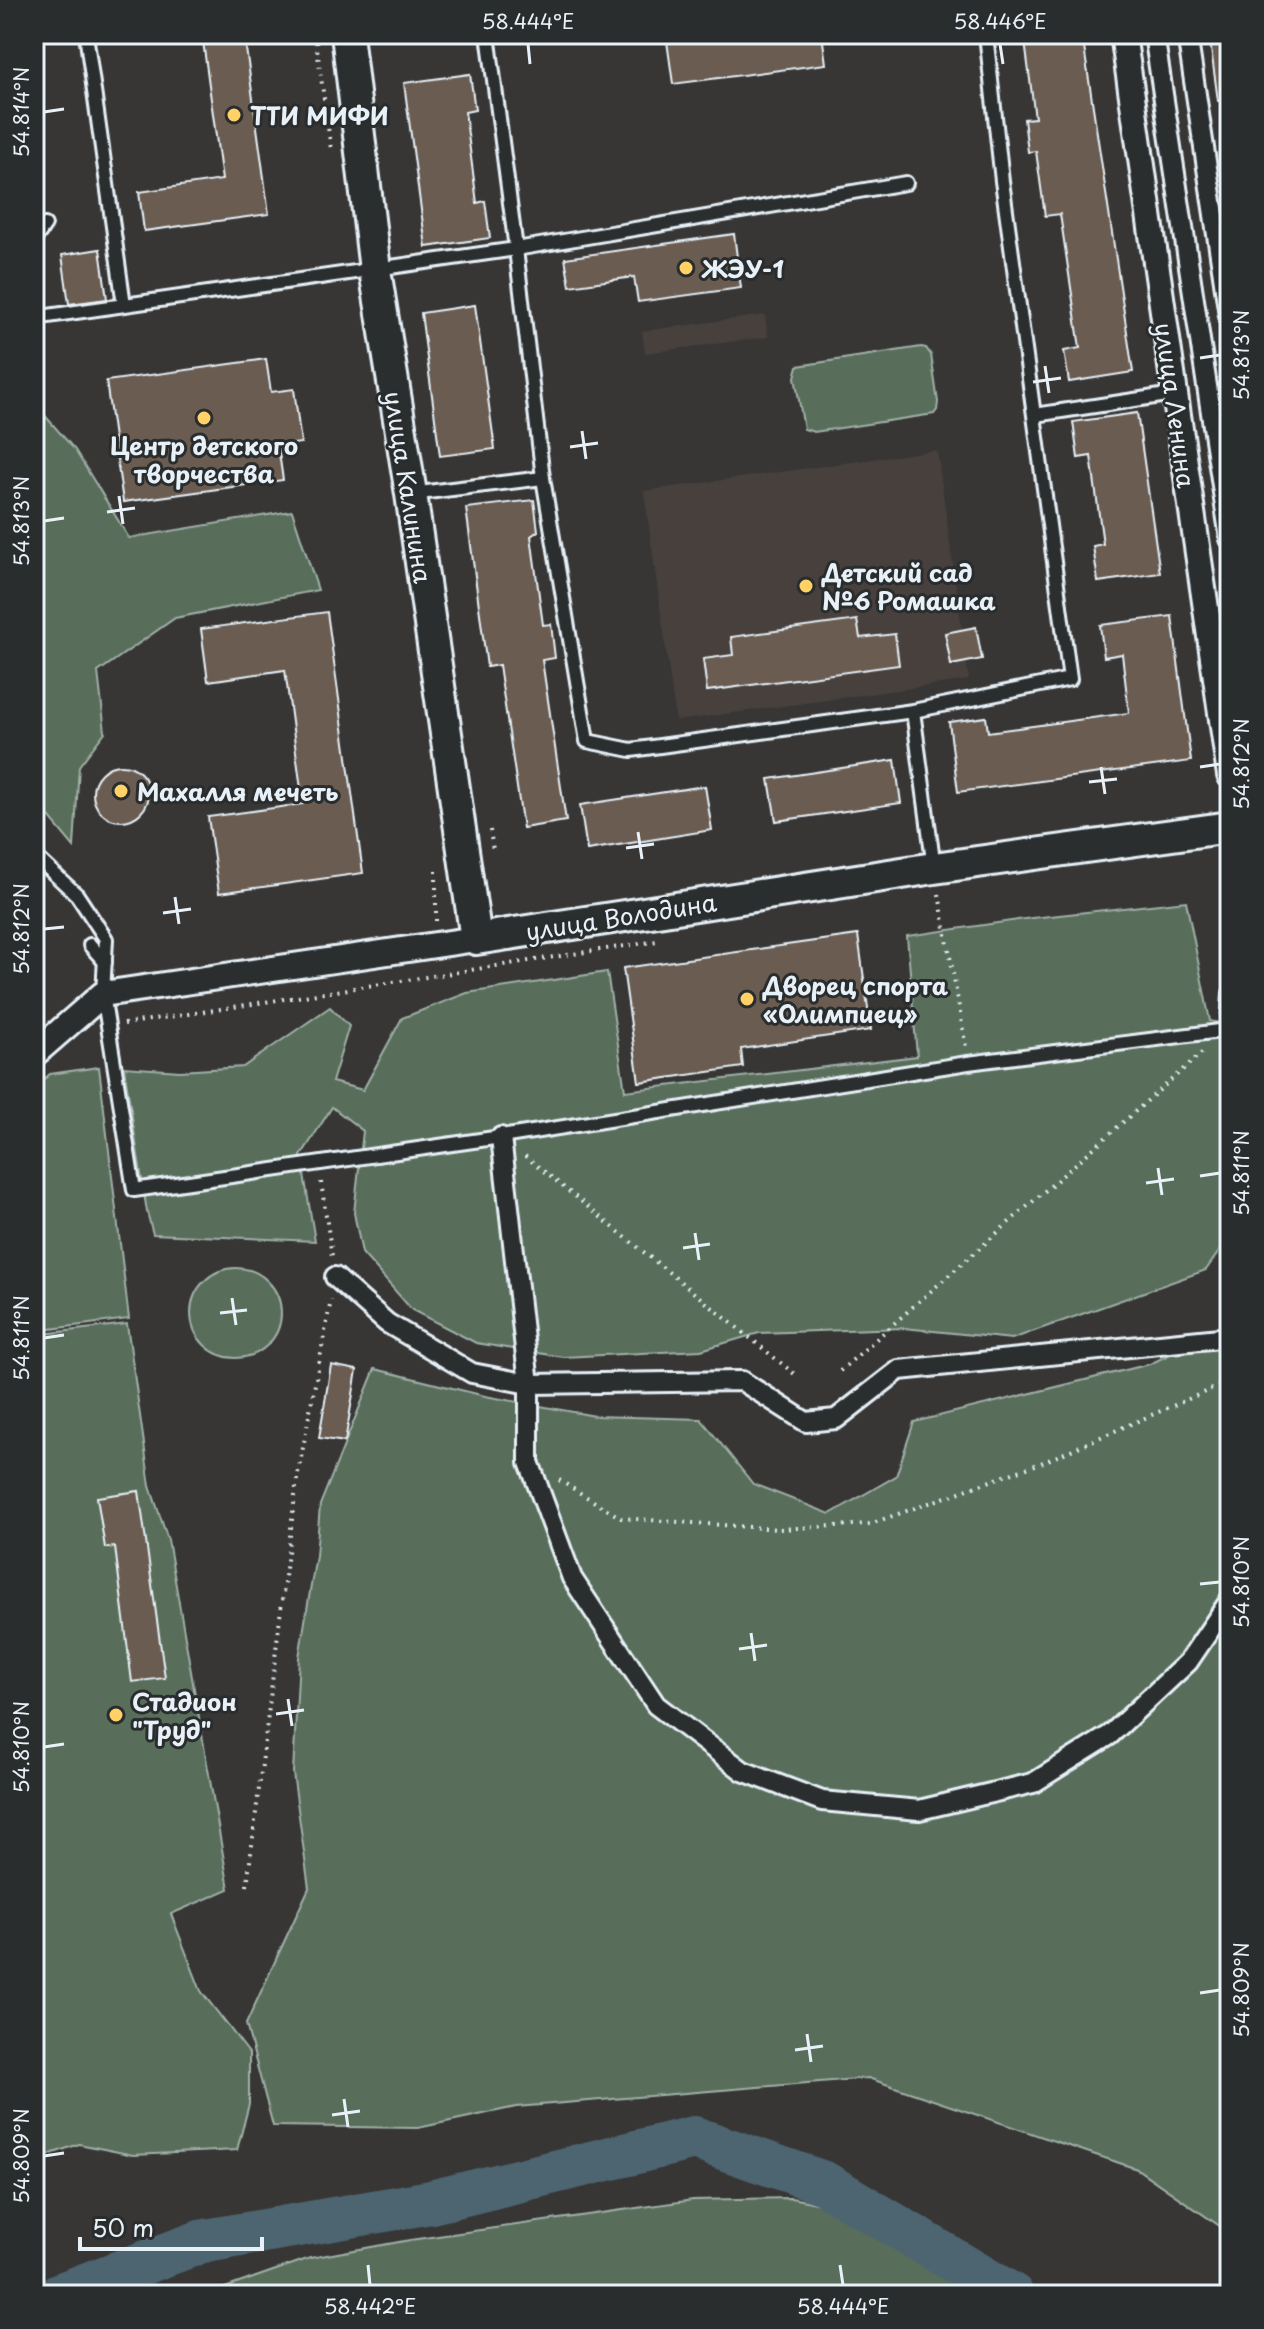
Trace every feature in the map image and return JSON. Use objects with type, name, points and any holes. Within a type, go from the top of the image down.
[{"type":"street","name":"улица Калинина","points":[[347,34],[375,270],[476,939]]},
{"type":"street","name":"улица Ленина","points":[[1123,34],[1230,775]]},
{"type":"street","points":[[1154,34],[1230,539]]},
{"type":"street","points":[[1187,34],[1230,322]]},
{"type":"street","name":"улица Володина","points":[[103,994],[934,868],[1230,827]]},
{"type":"street","points":[[34,1054],[103,994]]},
{"type":"street","points":[[501,1137],[529,1384],[529,1462],[572,1578],[656,1705],[743,1771],[822,1801],[919,1810],[1033,1783],[1110,1735],[1188,1662],[1230,1600]]},
{"type":"street","points":[[335,1277],[387,1323],[472,1373],[529,1384],[742,1381],[806,1422],[836,1419],[899,1370],[1230,1337]]},
{"type":"lane","points":[[86,34],[124,305]]},
{"type":"lane","points":[[488,34],[543,478],[587,741],[631,750],[913,711],[1070,679],[1002,181],[986,34]]},
{"type":"lane","points":[[34,318],[516,249],[906,183]]},
{"type":"lane","points":[[34,240],[45,225]]},
{"type":"lane","points":[[1035,415],[1174,394]]},
{"type":"lane","points":[[411,494],[543,478]]},
{"type":"lane","points":[[913,711],[934,868]]},
{"type":"lane","points":[[34,855],[77,895],[106,939],[103,994],[134,1190],[501,1137],[968,1063],[1228,1030],[1230,993]]},
{"type":"lane","points":[[90,945],[105,962]]},
{"type":"path","points":[[934,868],[968,1063]]},
{"type":"path","points":[[109,1027],[661,940]]},
{"type":"path","points":[[840,1371],[1228,1030]]},
{"type":"path","points":[[501,1137],[797,1376]]},
{"type":"path","points":[[247,1886],[297,1479],[335,1277],[319,1163]]},
{"type":"path","points":[[529,1462],[621,1518],[779,1529],[870,1524],[1041,1463],[1230,1381]]},
{"type":"shaded area","points":[[765,315],[768,337],[645,353],[642,331]]},
{"type":"shaded area","name":"Детский сад №6 Ромашка","points":[[937,450],[969,680],[676,721],[644,491]]},
{"type":"green space","points":[[921,347],[931,355],[938,402],[934,414],[814,432],[804,429],[795,377],[798,366]]},
{"type":"green space","points":[[34,403],[75,450],[129,538],[292,511],[318,590],[175,618],[98,672],[105,732],[79,766],[74,847],[34,799]]},
{"type":"green space","points":[[1186,901],[1210,1021],[1230,1025],[1230,1236],[1206,1270],[1012,1339],[904,1328],[759,1333],[701,1350],[563,1357],[476,1343],[412,1310],[362,1253],[354,1213],[363,1131],[332,1107],[301,1156],[315,1241],[153,1234],[124,1067],[180,1071],[243,1067],[330,1007],[349,1026],[332,1082],[363,1090],[402,1018],[467,993],[607,972],[625,1091],[917,1056],[907,936]]},
{"type":"green space","points":[[99,1067],[129,1319],[34,1331],[34,1088],[50,1074]]},
{"type":"green space","points":[[236,1268],[253,1271],[268,1281],[278,1296],[281,1313],[278,1330],[268,1345],[253,1355],[236,1358],[219,1355],[204,1345],[194,1330],[191,1313],[194,1296],[204,1281],[219,1271]]},
{"type":"green space","name":"Стадион \"Труд\"","points":[[127,1324],[150,1486],[168,1540],[229,1889],[171,1914],[201,1991],[249,2053],[249,2104],[237,2150],[133,2155],[79,2144],[34,2160],[34,1335]]},
{"type":"green space","points":[[1230,1325],[1230,2233],[1137,2169],[868,2078],[516,2107],[418,2128],[273,2126],[246,2024],[309,1888],[293,1773],[299,1657],[316,1556],[320,1505],[375,1369],[485,1396],[595,1416],[701,1419],[753,1484],[830,1514],[896,1476],[914,1422],[1150,1364]]},
{"type":"green space","points":[[791,2198],[895,2219],[966,2257],[969,2295],[205,2295],[310,2258],[410,2240],[693,2200]]},
{"type":"building","name":"ТТИ МИФИ","points":[[202,34],[244,34],[269,214],[144,231],[139,192],[222,180]]},
{"type":"building","points":[[666,34],[822,34],[826,64],[673,84]]},
{"type":"building","points":[[1024,34],[1082,34],[1133,372],[1069,382],[1064,351],[1080,348],[1060,214],[1045,216],[1036,151],[1028,152],[1024,119],[1035,118]]},
{"type":"building","points":[[1209,34],[1230,34],[1230,100],[1218,101]]},
{"type":"building","points":[[470,74],[475,110],[465,112],[477,203],[485,201],[490,238],[426,247],[404,83]]},
{"type":"building","name":"ЖЭУ-1","points":[[734,234],[741,288],[638,302],[634,277],[570,286],[565,258]]},
{"type":"building","points":[[100,249],[107,299],[69,304],[62,255]]},
{"type":"building","points":[[475,305],[495,449],[440,456],[421,313]]},
{"type":"building","name":"Центр детского творчества","points":[[266,359],[271,392],[294,389],[301,443],[278,446],[283,480],[123,502],[106,381]]},
{"type":"building","points":[[1137,413],[1160,573],[1098,582],[1093,546],[1103,544],[1091,456],[1078,458],[1073,422]]},
{"type":"building","points":[[534,500],[538,531],[531,536],[543,625],[551,624],[555,658],[542,660],[566,821],[523,828],[499,665],[487,667],[466,508]]},
{"type":"building","points":[[327,612],[363,873],[219,893],[208,817],[303,804],[285,670],[208,681],[201,629]]},
{"type":"building","points":[[1172,616],[1191,761],[958,792],[949,722],[986,717],[988,732],[1129,713],[1122,654],[1104,657],[1100,625]]},
{"type":"building","points":[[857,620],[860,638],[895,634],[899,665],[707,691],[703,659],[733,655],[731,637]]},
{"type":"building","points":[[976,627],[982,659],[951,665],[945,633]]},
{"type":"building","points":[[895,760],[901,803],[776,821],[769,779]]},
{"type":"building","name":"Махалля мечеть","points":[[121,765],[141,773],[149,793],[141,813],[121,821],[101,813],[93,793],[101,773]]},
{"type":"building","points":[[705,786],[712,830],[587,850],[580,805]]},
{"type":"building","name":"Дворец спорта «Олимпиец»","points":[[858,935],[871,1030],[741,1049],[743,1067],[639,1082],[623,968]]},
{"type":"building","points":[[331,1365],[357,1370],[345,1442],[319,1438]]},
{"type":"building","points":[[139,1491],[165,1678],[132,1682],[115,1547],[105,1548],[97,1497]]},
{"type":"waterway","points":[[58,2295],[200,2242],[431,2202],[694,2138],[824,2183],[1012,2295]]},
{"type":"place","name":"ТТИ МИФИ","points":[[234,115]]},
{"type":"place","name":"ЖЭУ-1","points":[[686,268]]},
{"type":"place","name":"Центр детского творчества","points":[[204,418]]},
{"type":"place","name":"Детский сад №6 Ромашка","points":[[806,586]]},
{"type":"place","name":"Махалля мечеть","points":[[121,791]]},
{"type":"place","name":"Дворец спорта «Олимпиец»","points":[[747,999]]},
{"type":"place","name":"Стадион \"Труд\"","points":[[116,1715]]}]
